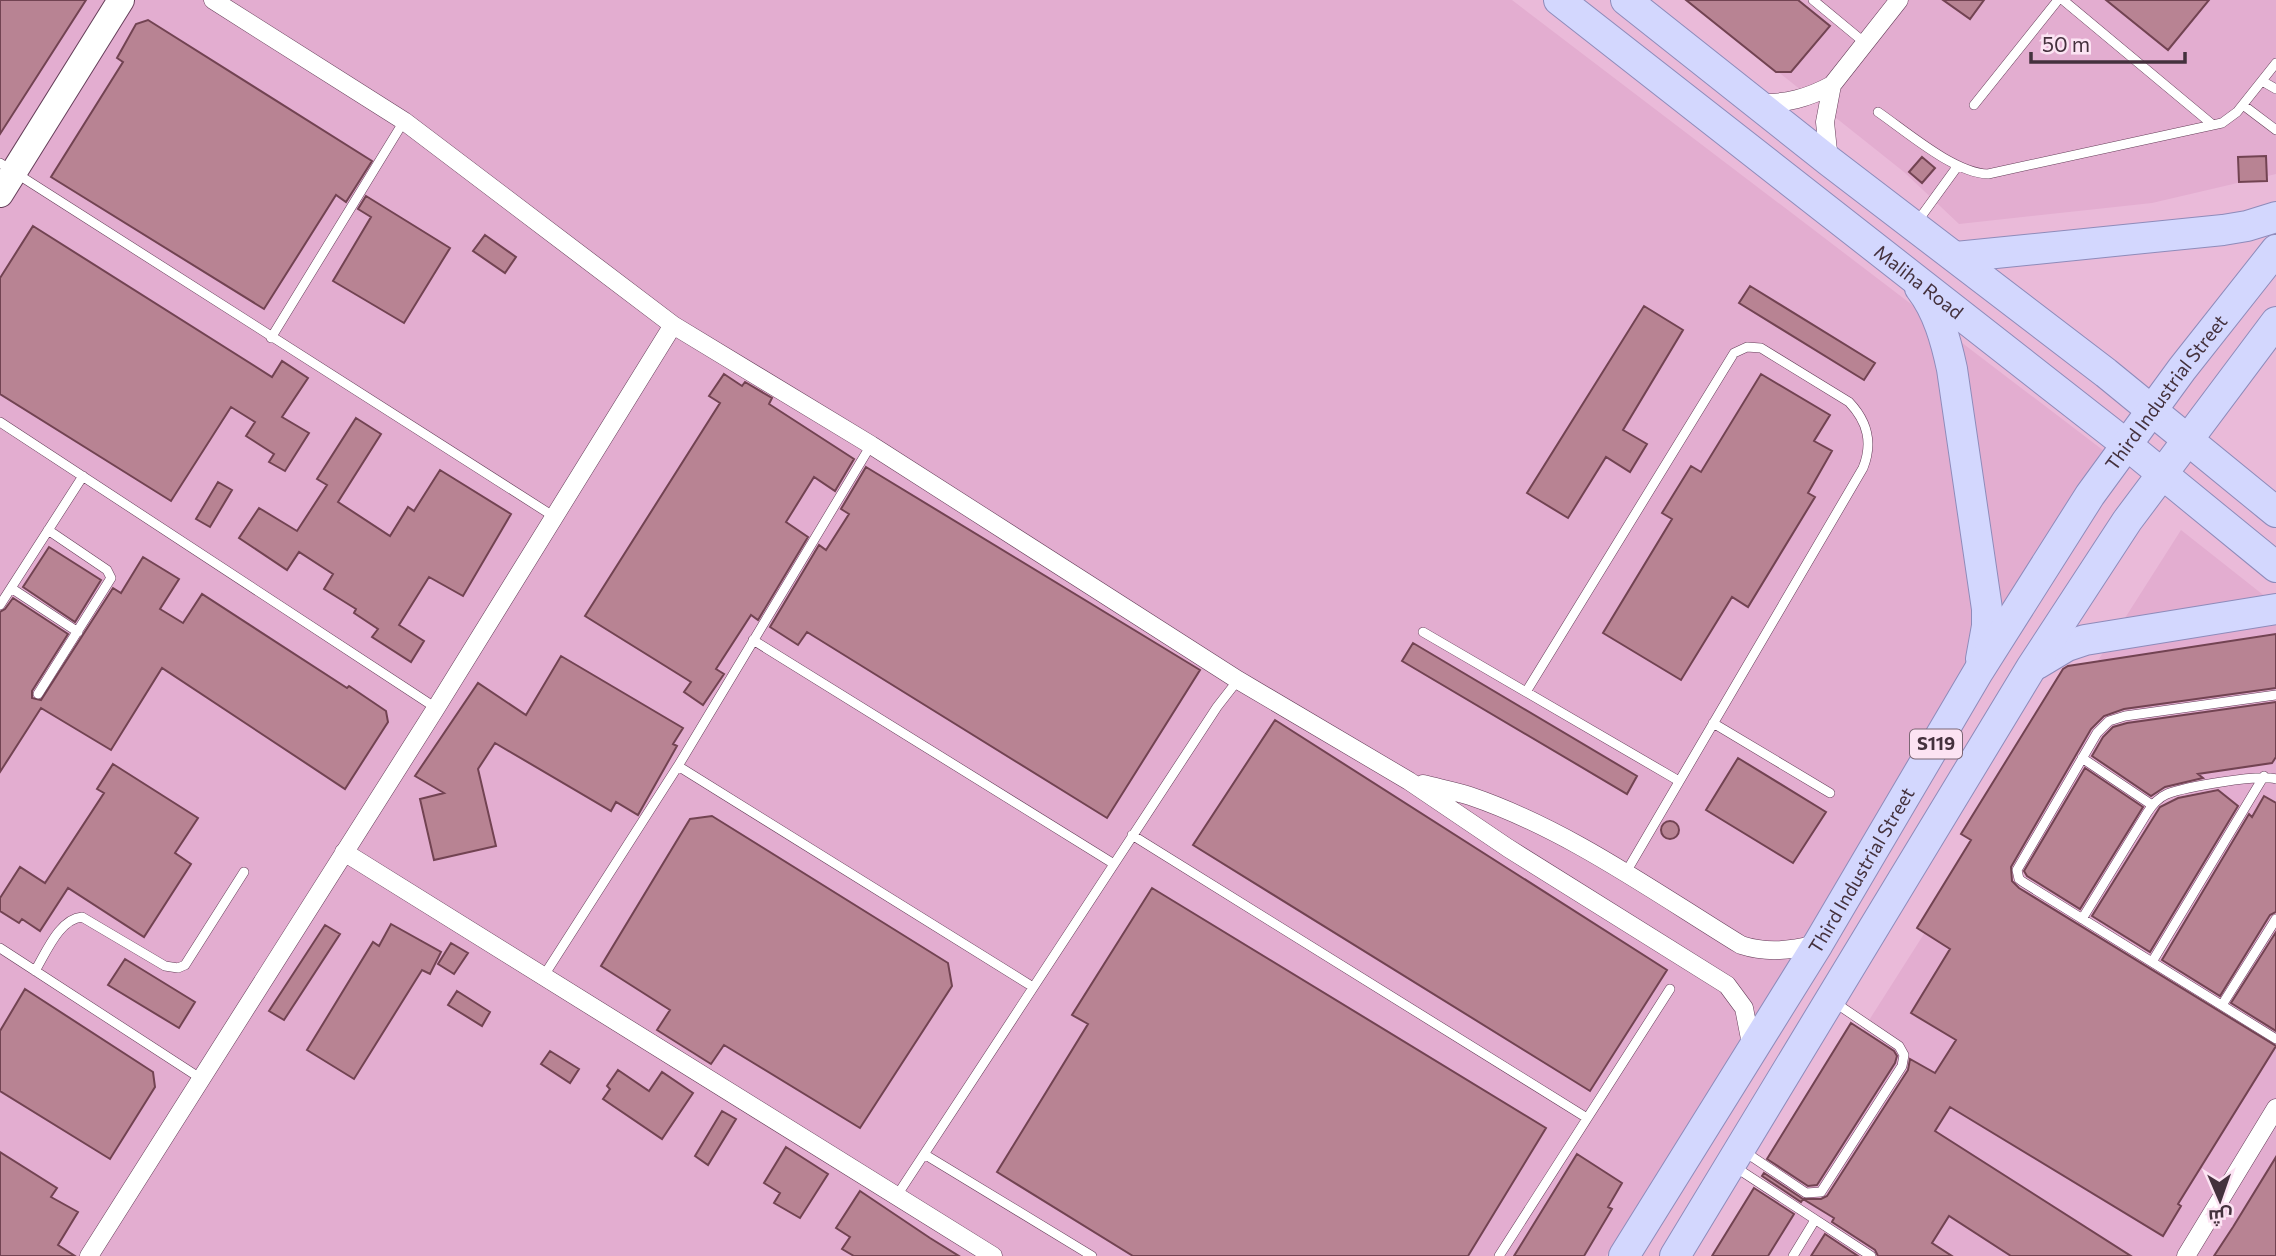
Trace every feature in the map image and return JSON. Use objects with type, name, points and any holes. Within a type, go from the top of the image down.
[{"type":"main road","points":[[5,177],[121,0]]},
{"type":"main road","name":"Maliha Road","points":[[1559,0],[2127,445],[2276,567]]},
{"type":"main road","points":[[1626,0],[1829,161],[2152,410],[2276,512]]},
{"type":"main road","points":[[1956,257],[2223,230],[2276,217]]},
{"type":"main road","name":"Third Industrial Street","points":[[1624,1256],[1818,944],[1978,672],[2090,495],[2276,250]]},
{"type":"main road","points":[[1909,274],[1925,293],[1937,317],[1952,369],[1987,609],[1987,626],[1978,672]]},
{"type":"main road","name":"S119","points":[[1675,1256],[2031,668],[2127,521],[2276,322]]},
{"type":"main road","points":[[2031,668],[2049,655],[2085,640],[2276,610]]},
{"type":"main road","points":[[1731,1166],[1711,1175],[1711,1166],[1749,1102],[1748,1090],[1735,1077]]},
{"type":"street","points":[[213,0],[404,121],[673,325],[871,445],[1238,680],[1409,781],[1508,848],[1727,985],[1744,1008],[1752,1049]]},
{"type":"street","points":[[1756,103],[1788,102],[1818,93],[1832,85],[1899,0]]},
{"type":"street","points":[[1829,161],[1825,122],[1832,85]]},
{"type":"street","points":[[89,1256],[436,708],[673,325]]},
{"type":"street","points":[[1409,781],[1469,795],[1540,825],[1741,944],[1774,952],[1818,944]]},
{"type":"street","points":[[344,852],[993,1256]]},
{"type":"street","points":[[2186,1256],[2273,1120]]},
{"type":"lane","points":[[1812,0],[1865,43]]},
{"type":"lane","points":[[1974,105],[2060,0],[2213,125]]},
{"type":"lane","points":[[1878,112],[1957,167],[1977,174],[1988,174],[2213,125],[2230,118],[2276,63]]},
{"type":"lane","points":[[2262,81],[2276,89]]},
{"type":"lane","points":[[2243,105],[2276,130]]},
{"type":"lane","points":[[271,338],[404,121]]},
{"type":"lane","points":[[1914,226],[1957,167]]},
{"type":"lane","points":[[5,177],[271,338],[553,516]]},
{"type":"lane","points":[[1526,692],[1729,358],[1740,349],[1761,348],[1849,402],[1864,421],[1869,445],[1863,468],[1625,874]]},
{"type":"lane","points":[[0,422],[436,708]]},
{"type":"lane","points":[[543,977],[678,765],[871,445]]},
{"type":"lane","points":[[0,605],[83,477]]},
{"type":"lane","points":[[38,694],[110,581],[111,575],[48,530]]},
{"type":"lane","points":[[11,588],[78,632]]},
{"type":"lane","points":[[1423,632],[1679,781]]},
{"type":"lane","points":[[753,640],[1114,864]]},
{"type":"lane","points":[[896,1197],[1132,835],[1238,680]]},
{"type":"lane","points":[[2276,695],[2116,718],[2102,726],[2017,870],[2023,882],[2276,1039]]},
{"type":"lane","points":[[1713,723],[1830,793]]},
{"type":"lane","points":[[2081,758],[2152,805]]},
{"type":"lane","points":[[678,765],[1033,987]]},
{"type":"lane","points":[[2082,919],[2152,805],[2168,794],[2264,776],[2276,779]]},
{"type":"lane","points":[[2152,962],[2264,776]]},
{"type":"lane","points":[[1132,835],[1587,1118]]},
{"type":"lane","points":[[35,971],[64,925],[76,917],[82,917],[165,966],[178,968],[185,965],[244,872]]},
{"type":"lane","points":[[2222,1005],[2276,919]]},
{"type":"lane","points":[[0,948],[200,1078]]},
{"type":"lane","points":[[1499,1256],[1670,989]]},
{"type":"lane","points":[[1731,1166],[1806,1193],[1821,1192],[1902,1066],[1905,1055],[1899,1046],[1831,1000]]},
{"type":"lane","points":[[924,1154],[1092,1256]]},
{"type":"lane","points":[[1731,1166],[1871,1256]]},
{"type":"lane","points":[[1793,1256],[1815,1220]]},
{"type":"shaded area","points":[[0,0],[1512,0],[2108,454],[1606,1256],[0,1256]]},
{"type":"shaded area","points":[[1688,0],[2276,0],[2276,174],[2152,203],[1959,224],[1904,172]]},
{"type":"shaded area","points":[[2181,530],[2276,605],[2276,1256],[1719,1256]]},
{"type":"building","points":[[0,0],[86,0],[0,134]]},
{"type":"building","points":[[1686,0],[1798,0],[1830,26],[1791,72],[1776,72]]},
{"type":"building","points":[[1943,0],[1984,0],[1970,19]]},
{"type":"building","points":[[2106,0],[2209,0],[2168,50]]},
{"type":"building","points":[[148,20],[372,161],[346,202],[336,195],[264,309],[51,177],[123,62],[117,58],[136,24]]},
{"type":"building","points":[[2266,156],[2267,181],[2239,182],[2238,157]]},
{"type":"building","points":[[1922,157],[1935,168],[1922,183],[1909,172]]},
{"type":"building","points":[[366,196],[450,248],[404,323],[333,281],[371,217],[358,209]]},
{"type":"building","points":[[33,226],[272,377],[282,361],[308,378],[282,417],[309,433],[285,471],[269,462],[274,454],[246,436],[255,422],[231,407],[171,501],[0,394],[0,278]]},
{"type":"building","points":[[485,235],[516,257],[505,273],[473,251]]},
{"type":"building","points":[[1750,286],[1875,363],[1864,380],[1739,303]]},
{"type":"building","points":[[1644,306],[1683,330],[1623,430],[1647,444],[1630,472],[1606,457],[1568,518],[1527,493]]},
{"type":"building","points":[[724,374],[742,386],[745,382],[772,398],[769,404],[854,459],[835,491],[814,477],[786,522],[808,537],[758,620],[751,615],[716,669],[724,674],[703,705],[684,692],[691,682],[585,616],[720,403],[709,396]]},
{"type":"building","points":[[1761,374],[1830,415],[1814,441],[1832,451],[1808,493],[1815,497],[1748,607],[1732,597],[1681,680],[1603,633],[1672,519],[1662,513],[1691,466],[1701,472]]},
{"type":"building","points":[[356,418],[381,434],[338,502],[390,536],[408,507],[414,511],[440,470],[511,514],[463,596],[429,577],[399,625],[424,641],[411,662],[372,637],[378,629],[354,613],[356,609],[324,589],[333,574],[299,552],[287,570],[239,538],[259,508],[297,531],[327,485],[317,479]]},
{"type":"building","points":[[866,467],[1200,670],[1107,818],[807,632],[798,645],[770,627],[819,545],[826,550],[849,514],[841,509]]},
{"type":"building","points":[[218,482],[232,490],[210,527],[196,519]]},
{"type":"building","points":[[49,547],[101,580],[75,622],[23,587]]},
{"type":"building","points":[[143,557],[179,579],[160,609],[183,623],[202,594],[386,711],[388,722],[345,789],[162,668],[111,750],[41,708],[0,772],[0,612],[13,598],[68,634],[32,691],[32,698],[41,700],[113,588],[121,593]]},
{"type":"building","points":[[2276,634],[2276,688],[2124,709],[2104,716],[2091,729],[2011,867],[2012,881],[2019,888],[2276,1046],[2178,1204],[2181,1206],[2163,1236],[1950,1107],[1935,1131],[2131,1256],[2011,1256],[1949,1216],[1932,1243],[1952,1256],[1878,1256],[1875,1250],[1832,1222],[1834,1218],[1803,1199],[1821,1199],[1827,1196],[1908,1070],[1910,1059],[1935,1073],[1956,1040],[1911,1013],[1950,949],[1917,928],[1971,840],[1961,834],[2063,669],[2068,666]]},
{"type":"building","points":[[1413,643],[1637,776],[1627,794],[1402,661]]},
{"type":"building","points":[[561,656],[683,728],[673,744],[677,746],[638,815],[616,802],[611,811],[495,743],[478,769],[496,846],[434,860],[420,799],[444,793],[415,776],[478,683],[526,715]]},
{"type":"building","points":[[2276,702],[2276,757],[2272,763],[2198,774],[2203,778],[2165,787],[2151,796],[2092,756],[2103,737],[2113,727]]},
{"type":"building","points":[[1275,720],[1667,970],[1590,1091],[1193,845]]},
{"type":"building","points":[[1738,758],[1826,812],[1793,863],[1706,810]]},
{"type":"building","points":[[113,764],[198,818],[175,853],[191,864],[144,937],[68,888],[40,931],[22,919],[19,923],[0,911],[0,898],[20,867],[45,883],[104,793],[97,789]]},
{"type":"building","points":[[2085,768],[2143,807],[2080,909],[2027,876],[2024,871]]},
{"type":"building","points":[[2218,790],[2238,806],[2150,952],[2092,916],[2160,807],[2178,798]]},
{"type":"building","points":[[2264,796],[2276,803],[2276,912],[2270,915],[2220,996],[2162,960],[2249,814],[2252,817]]},
{"type":"building","points":[[712,816],[948,963],[952,986],[860,1128],[724,1045],[711,1064],[657,1030],[670,1010],[601,966],[690,819]]},
{"type":"building","points":[[1670,821],[1676,824],[1679,830],[1676,836],[1670,839],[1664,836],[1661,830],[1664,824]]},
{"type":"building","points":[[1152,888],[1546,1128],[1468,1256],[1133,1256],[997,1172],[1088,1024],[1072,1015]]},
{"type":"building","points":[[391,924],[441,952],[430,974],[422,970],[354,1079],[307,1050],[373,942],[379,946]]},
{"type":"building","points":[[325,925],[340,934],[284,1020],[269,1011]]},
{"type":"building","points":[[2276,932],[2276,1031],[2231,1003]]},
{"type":"building","points":[[451,943],[468,953],[454,974],[438,964]]},
{"type":"building","points":[[125,959],[195,1002],[179,1028],[108,985]]},
{"type":"building","points":[[25,989],[153,1072],[155,1087],[110,1159],[0,1091],[0,1031]]},
{"type":"building","points":[[457,991],[490,1012],[482,1026],[448,1005]]},
{"type":"building","points":[[1851,1023],[1894,1051],[1897,1056],[1817,1185],[1808,1186],[1767,1159]]},
{"type":"building","points":[[550,1051],[579,1069],[570,1083],[541,1064]]},
{"type":"building","points":[[618,1070],[649,1091],[662,1072],[693,1093],[662,1139],[603,1099],[610,1089],[607,1086]]},
{"type":"building","points":[[722,1111],[736,1119],[708,1165],[695,1156]]},
{"type":"building","points":[[786,1147],[828,1174],[800,1218],[774,1203],[780,1193],[764,1183]]},
{"type":"building","points":[[0,1152],[57,1188],[51,1197],[78,1212],[58,1245],[75,1256],[0,1256]]},
{"type":"building","points":[[1577,1154],[1622,1183],[1608,1207],[1612,1209],[1584,1256],[1514,1256]]},
{"type":"building","points":[[2276,1157],[2276,1256],[2214,1256],[2233,1227]]},
{"type":"building","points":[[1764,1173],[1803,1199],[1801,1202],[1762,1176]]},
{"type":"building","points":[[1754,1188],[1794,1214],[1768,1256],[1712,1256]]},
{"type":"building","points":[[860,1191],[959,1256],[854,1256],[842,1249],[850,1237],[836,1228]]},
{"type":"building","points":[[1825,1234],[1858,1256],[1811,1256]]}]
